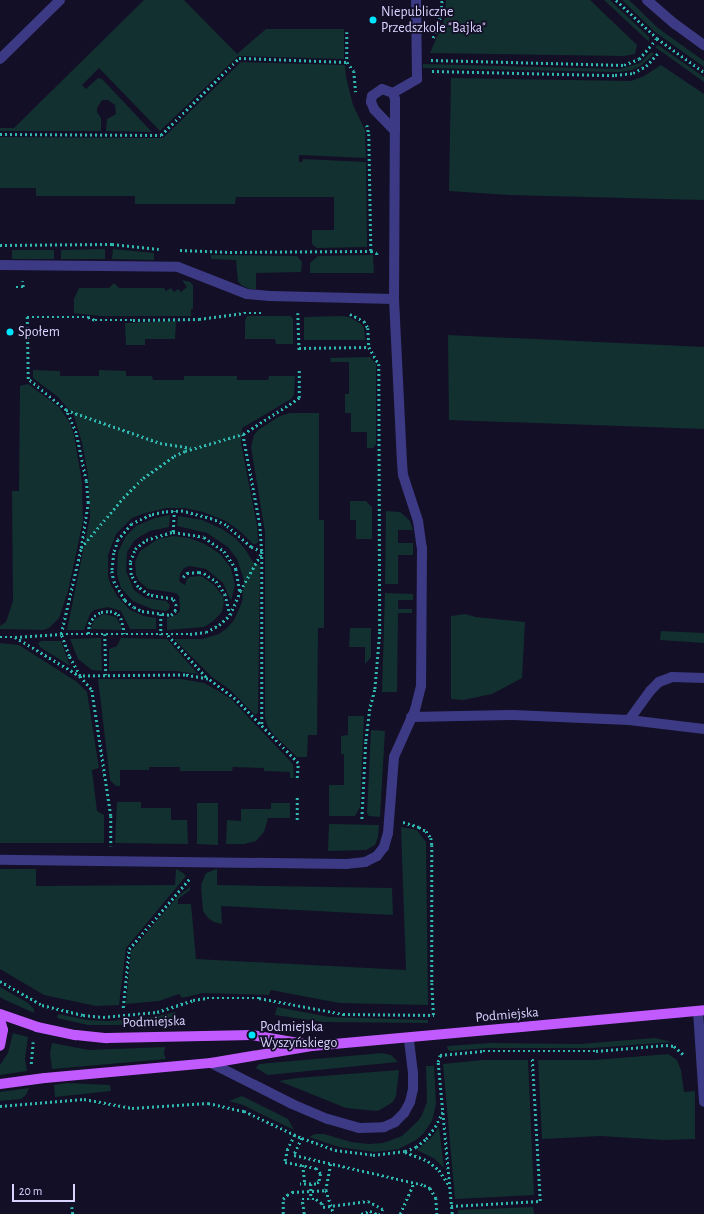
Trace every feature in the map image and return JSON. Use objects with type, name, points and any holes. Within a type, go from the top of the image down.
[{"type":"main road","name":"Podmiejska","points":[[0,1084],[33,1079],[211,1063],[312,1046],[701,1011]]},
{"type":"main road","name":"Podmiejska","points":[[0,1014],[37,1027],[76,1035],[107,1038],[252,1035],[312,1046]]},
{"type":"main road","points":[[0,1019],[3,1030],[0,1046]]},
{"type":"street","points":[[0,59],[60,0]]},
{"type":"street","points":[[393,93],[417,79],[416,0]]},
{"type":"street","points":[[648,0],[675,24],[704,45]]},
{"type":"street","points":[[0,860],[347,864],[365,862],[377,856],[384,847],[388,833],[394,756],[419,698],[421,686],[422,548],[418,522],[403,475],[402,462],[394,298],[396,99],[393,93],[382,89],[372,96],[371,102],[374,109],[395,131]]},
{"type":"street","points":[[0,265],[178,267],[247,294],[270,296],[394,298]]},
{"type":"street","points":[[629,720],[650,690],[659,682],[672,678],[704,678]]},
{"type":"street","points":[[411,717],[505,715],[629,720],[704,729]]},
{"type":"street","points":[[701,1011],[704,1102]]},
{"type":"street","points":[[211,1063],[292,1104],[328,1119],[350,1126],[372,1128],[384,1127],[395,1122],[404,1113],[410,1102],[413,1089],[413,1073],[409,1038]]},
{"type":"path","points":[[616,0],[657,38],[704,72]]},
{"type":"path","points":[[347,32],[347,62],[354,71],[357,98]]},
{"type":"path","points":[[417,60],[624,65],[639,59],[657,38]]},
{"type":"path","points":[[417,71],[633,73],[646,66],[658,53]]},
{"type":"path","points":[[0,134],[161,135],[239,58],[347,62]]},
{"type":"path","points":[[365,120],[369,134],[370,251]]},
{"type":"path","points":[[0,245],[112,244],[162,250]]},
{"type":"path","points":[[177,250],[230,252],[370,251],[377,253],[377,260]]},
{"type":"path","points":[[16,287],[23,287]]},
{"type":"path","points":[[364,321],[374,298]]},
{"type":"path","points":[[193,449],[160,443],[66,410],[28,378],[27,317],[88,317],[95,320],[199,319],[244,313],[268,313]]},
{"type":"path","points":[[291,313],[305,313]]},
{"type":"path","points":[[298,313],[299,349],[369,347]]},
{"type":"path","points":[[346,314],[364,321],[368,328],[369,347],[380,364],[380,632],[375,690],[370,709],[366,742],[362,820]]},
{"type":"path","points":[[81,548],[123,498],[143,478],[162,463],[193,449],[243,434],[299,398],[299,370]]},
{"type":"path","points":[[66,410],[76,433],[86,481],[88,503],[81,548],[61,634],[69,656],[80,676],[92,690],[111,816],[111,846]]},
{"type":"path","points":[[243,434],[260,524],[262,552],[262,726]]},
{"type":"path","points":[[240,591],[236,569],[224,551],[204,538],[173,532],[146,540],[135,550],[130,562],[131,575],[138,587],[149,595],[169,598],[176,602],[176,606],[173,613],[161,614],[142,611],[125,600],[114,580],[112,564],[118,540],[132,524],[151,515],[174,511],[194,513],[226,524],[251,547],[262,552]]},
{"type":"path","points":[[173,532],[174,511]]},
{"type":"path","points":[[0,636],[15,637],[61,634],[167,635],[206,632],[219,625],[230,615],[240,591],[262,552]]},
{"type":"path","points":[[183,577],[187,573],[199,572],[204,573],[216,581],[225,594],[230,615]]},
{"type":"path","points":[[88,634],[91,619],[97,614],[110,611],[118,614],[121,618],[125,634]]},
{"type":"path","points":[[161,614],[161,635]]},
{"type":"path","points":[[105,634],[106,676]]},
{"type":"path","points":[[167,635],[208,679],[235,699],[298,763],[297,778]]},
{"type":"path","points":[[15,637],[80,676],[185,675],[208,679]]},
{"type":"path","points":[[296,820],[297,797]]},
{"type":"path","points":[[389,822],[404,822],[419,827],[426,831],[431,838],[434,1015],[437,1022]]},
{"type":"path","points":[[123,1008],[129,949],[194,873]]},
{"type":"path","points":[[0,981],[42,1005],[83,1015],[114,1017],[157,1012],[193,1000],[207,998],[259,998],[336,1014],[434,1015]]},
{"type":"path","points":[[36,1103],[30,1060],[42,1005]]},
{"type":"path","points":[[452,1214],[438,1062],[440,1055],[483,1051],[596,1051],[666,1045],[674,1046],[686,1057]]},
{"type":"path","points":[[451,1206],[540,1201],[532,1057]]},
{"type":"path","points":[[0,1106],[84,1099],[132,1108],[208,1103],[227,1106]]},
{"type":"path","points":[[295,1135],[288,1149],[286,1162],[316,1168],[321,1174],[319,1182],[300,1184]]},
{"type":"path","points":[[302,1138],[294,1155],[424,1185],[433,1191],[436,1198],[437,1214]]},
{"type":"path","points":[[405,1151],[428,1161],[439,1170],[449,1186]]},
{"type":"path","points":[[331,1164],[326,1190],[330,1206],[334,1214]]},
{"type":"path","points":[[303,1165],[305,1184]]},
{"type":"path","points":[[400,1214],[414,1182]]},
{"type":"path","points":[[311,1184],[311,1199]]},
{"type":"path","points":[[283,1214],[282,1206],[287,1194],[292,1192],[326,1190]]},
{"type":"path","points":[[304,1214],[302,1199],[319,1200],[323,1207],[368,1201],[383,1209],[379,1214],[370,1212],[361,1214]]},
{"type":"path","points":[[72,1207],[73,1214]]},
{"type":"green space","points":[[144,0],[184,0],[237,54],[266,29],[344,29],[344,59],[238,56],[160,131],[99,68],[82,85],[86,89],[98,78],[102,79],[152,132],[106,131],[107,119],[116,114],[115,105],[108,100],[102,100],[97,108],[97,112],[101,118],[101,131],[0,131],[0,128],[14,128]]},
{"type":"green space","points":[[446,0],[590,0],[637,45],[635,54],[624,56],[430,53],[445,18]]},
{"type":"green space","points":[[604,0],[610,0],[649,37],[649,42]]},
{"type":"green space","points":[[622,0],[629,0],[658,28],[704,61],[704,67],[655,32]]},
{"type":"green space","points":[[658,45],[704,77],[704,82],[655,47]]},
{"type":"green space","points":[[651,52],[654,54],[642,65],[632,70],[619,72],[423,68],[423,64],[620,69],[640,63]]},
{"type":"green space","points":[[241,62],[345,65],[346,77],[353,105],[365,130],[366,158],[299,155],[299,162],[302,162],[303,159],[366,162],[367,247],[317,248],[312,244],[312,230],[334,230],[334,197],[236,197],[235,204],[135,204],[135,196],[36,196],[36,188],[0,188],[0,137],[163,138]]},
{"type":"green space","points":[[661,65],[704,94],[704,200],[509,195],[449,191],[451,78],[631,81],[644,76]]},
{"type":"green space","points":[[105,249],[105,259],[61,259],[61,250]]},
{"type":"green space","points":[[113,249],[154,253],[154,260],[112,259]]},
{"type":"green space","points":[[12,250],[54,250],[54,259],[12,259]]},
{"type":"green space","points":[[211,255],[297,256],[302,262],[301,272],[256,273],[256,289],[250,289],[241,285],[238,281],[236,260],[211,259]]},
{"type":"green space","points":[[373,255],[374,273],[310,273],[310,263],[318,256]]},
{"type":"green space","points":[[182,280],[190,282],[193,285],[193,309],[191,309],[191,316],[100,316],[74,313],[74,299],[79,288],[109,288],[114,283],[119,288],[164,288],[166,291],[171,288],[174,292],[178,289],[181,292],[187,287]]},
{"type":"green space","points":[[247,316],[290,316],[293,318],[293,344],[276,344],[275,339],[245,339],[245,321]]},
{"type":"green space","points":[[305,317],[349,317],[361,324],[364,328],[365,340],[304,340]]},
{"type":"green space","points":[[176,321],[175,339],[145,339],[145,345],[126,345],[125,323]]},
{"type":"green space","points":[[448,335],[704,347],[704,429],[449,420]]},
{"type":"green space","points":[[370,357],[376,364],[376,444],[373,448],[367,448],[367,432],[351,432],[351,413],[345,413],[345,394],[349,394],[349,362],[331,362],[330,358]]},
{"type":"green space","points":[[33,370],[60,371],[60,376],[99,376],[99,370],[126,371],[126,376],[152,376],[153,380],[184,380],[184,376],[237,376],[237,380],[268,380],[269,376],[295,376],[294,395],[291,399],[242,428],[241,443],[257,526],[258,542],[256,544],[253,544],[241,532],[226,521],[203,512],[185,508],[166,508],[142,514],[132,518],[116,534],[108,555],[108,577],[111,585],[117,596],[130,610],[144,616],[156,618],[156,629],[130,629],[121,611],[108,607],[94,610],[90,614],[84,630],[67,630],[90,517],[88,474],[82,443],[74,416],[58,397],[33,378]]},
{"type":"green space","points":[[28,384],[59,407],[70,423],[74,435],[82,482],[83,521],[68,591],[59,618],[49,628],[43,630],[0,629],[0,626],[6,622],[13,601],[12,491],[19,491],[20,386]]},
{"type":"green space","points":[[290,413],[319,413],[319,520],[324,520],[324,628],[318,628],[317,735],[308,735],[307,757],[297,757],[273,734],[268,727],[265,718],[265,532],[251,447],[254,435],[258,430],[280,416]]},
{"type":"green space","points":[[350,501],[366,501],[372,507],[372,539],[356,539],[356,520],[350,520]]},
{"type":"green space","points":[[386,511],[400,512],[410,521],[413,530],[398,530],[398,543],[413,543],[413,555],[398,555],[398,584],[385,584]]},
{"type":"green space","points":[[170,515],[169,527],[150,531],[134,541],[127,552],[126,571],[134,590],[145,598],[166,601],[170,605],[169,609],[166,611],[152,609],[133,601],[121,588],[117,574],[118,552],[126,536],[136,526],[155,518]]},
{"type":"green space","points":[[178,516],[202,520],[222,529],[235,538],[245,549],[253,562],[260,565],[258,713],[255,715],[229,689],[212,677],[174,639],[202,639],[219,634],[227,628],[234,620],[242,602],[244,580],[237,559],[228,547],[207,533],[177,526]]},
{"type":"green space","points":[[173,536],[189,538],[205,544],[220,554],[231,568],[235,585],[231,601],[223,583],[206,569],[190,566],[184,568],[180,574],[179,581],[185,585],[187,579],[190,577],[203,577],[214,585],[223,597],[224,602],[222,612],[212,622],[204,627],[167,630],[167,618],[176,615],[180,611],[179,596],[176,593],[148,589],[139,581],[136,575],[135,562],[140,551],[158,539]]},
{"type":"green space","points":[[385,593],[413,594],[413,600],[398,600],[398,609],[412,609],[412,613],[398,613],[397,692],[382,692]]},
{"type":"green space","points":[[104,614],[116,617],[121,626],[121,630],[90,629],[95,619]]},
{"type":"green space","points":[[465,614],[476,617],[525,622],[522,678],[492,694],[463,700],[451,699],[451,616]]},
{"type":"green space","points":[[350,628],[371,628],[371,657],[365,664],[365,647],[349,647]]},
{"type":"green space","points":[[661,631],[704,633],[704,643],[660,640]]},
{"type":"green space","points":[[101,638],[102,671],[92,670],[78,659],[70,639]]},
{"type":"green space","points":[[121,638],[167,639],[198,674],[175,671],[109,671],[109,649],[117,646]]},
{"type":"green space","points":[[41,641],[61,641],[70,666],[40,647],[38,643]]},
{"type":"green space","points":[[0,643],[19,645],[77,682],[87,692],[99,768],[92,770],[97,811],[104,815],[104,843],[0,843]]},
{"type":"green space","points":[[98,679],[181,679],[204,683],[231,699],[293,764],[294,778],[290,778],[290,772],[264,771],[264,768],[233,767],[232,771],[180,771],[180,767],[149,767],[149,770],[120,770],[120,786],[116,786],[110,780]]},
{"type":"green space","points":[[348,716],[364,716],[360,807],[355,816],[329,816],[329,785],[344,785],[344,754],[341,754],[341,736],[348,735]]},
{"type":"green space","points":[[371,730],[385,731],[380,817],[369,816],[367,813]]},
{"type":"green space","points":[[117,802],[141,802],[141,808],[171,808],[171,820],[187,820],[188,844],[115,843]]},
{"type":"green space","points":[[197,803],[218,803],[218,845],[197,844]]},
{"type":"green space","points":[[271,803],[290,803],[290,818],[268,818],[264,832],[256,841],[244,844],[226,844],[227,820],[241,821],[241,809],[271,809]]},
{"type":"green space","points":[[329,824],[379,825],[378,837],[375,845],[366,850],[328,851]]},
{"type":"green space","points":[[401,827],[417,830],[426,842],[428,1005],[339,1003],[271,990],[269,995],[203,993],[182,998],[179,994],[159,1001],[126,1004],[131,951],[178,896],[190,887],[190,890],[178,899],[178,904],[191,904],[196,959],[406,970]]},
{"type":"green space","points":[[0,869],[36,869],[36,886],[175,885],[176,869],[186,876],[126,948],[119,1005],[96,1006],[44,995],[0,969]]},
{"type":"green space","points":[[217,869],[217,885],[392,888],[393,915],[221,906],[222,924],[214,922],[208,918],[203,911],[201,885],[206,873]]},
{"type":"green space","points":[[0,987],[28,1003],[34,1009],[34,1013],[0,997]]},
{"type":"green space","points":[[277,1007],[329,1017],[428,1020],[428,1023],[323,1022],[275,1015]]},
{"type":"green space","points":[[175,1012],[177,1017],[119,1025],[88,1025],[57,1018],[58,1014],[87,1020],[109,1021],[154,1017]]},
{"type":"green space","points":[[13,1033],[28,1037],[25,1059],[27,1071],[0,1075],[0,1065],[8,1053]]},
{"type":"green space","points":[[655,1038],[672,1042],[593,1048],[487,1048],[452,1051],[448,1050],[447,1046],[490,1043],[580,1044]]},
{"type":"green space","points":[[52,1043],[89,1050],[165,1047],[164,1054],[166,1059],[52,1069],[50,1053]]},
{"type":"green space","points":[[382,1053],[391,1055],[398,1062],[268,1075],[256,1068],[259,1064]]},
{"type":"green space","points":[[668,1054],[677,1060],[681,1070],[684,1092],[695,1091],[695,1139],[664,1140],[601,1136],[542,1139],[538,1060],[594,1060]]},
{"type":"green space","points":[[483,1060],[528,1060],[534,1195],[455,1199],[443,1064]]},
{"type":"green space","points":[[426,1066],[434,1066],[436,1104],[432,1121],[423,1134],[416,1140],[399,1149],[375,1152],[339,1147],[309,1137],[315,1134],[324,1134],[351,1142],[369,1144],[383,1143],[402,1136],[418,1121],[427,1102]]},
{"type":"green space","points":[[399,1070],[396,1096],[393,1102],[378,1111],[346,1108],[279,1081],[297,1078]]},
{"type":"green space","points":[[67,1083],[110,1085],[111,1091],[55,1097],[54,1085]]},
{"type":"green space","points":[[29,1088],[26,1095],[21,1099],[0,1101],[0,1092]]},
{"type":"green space","points":[[242,1096],[288,1119],[294,1130],[243,1105],[229,1101]]},
{"type":"green space","points":[[439,1127],[444,1168],[435,1159],[417,1150],[432,1137]]},
{"type":"green space","points":[[533,1207],[534,1214],[458,1214],[458,1210]]},
{"type":"place","name":"Niepubliczne Przedszkole \"Bajka\"","points":[[373,20]]},
{"type":"place","name":"Społem","points":[[10,332]]},
{"type":"place","name":"Podmiejska Wyszyńskiego","points":[[252,1035]]}]
